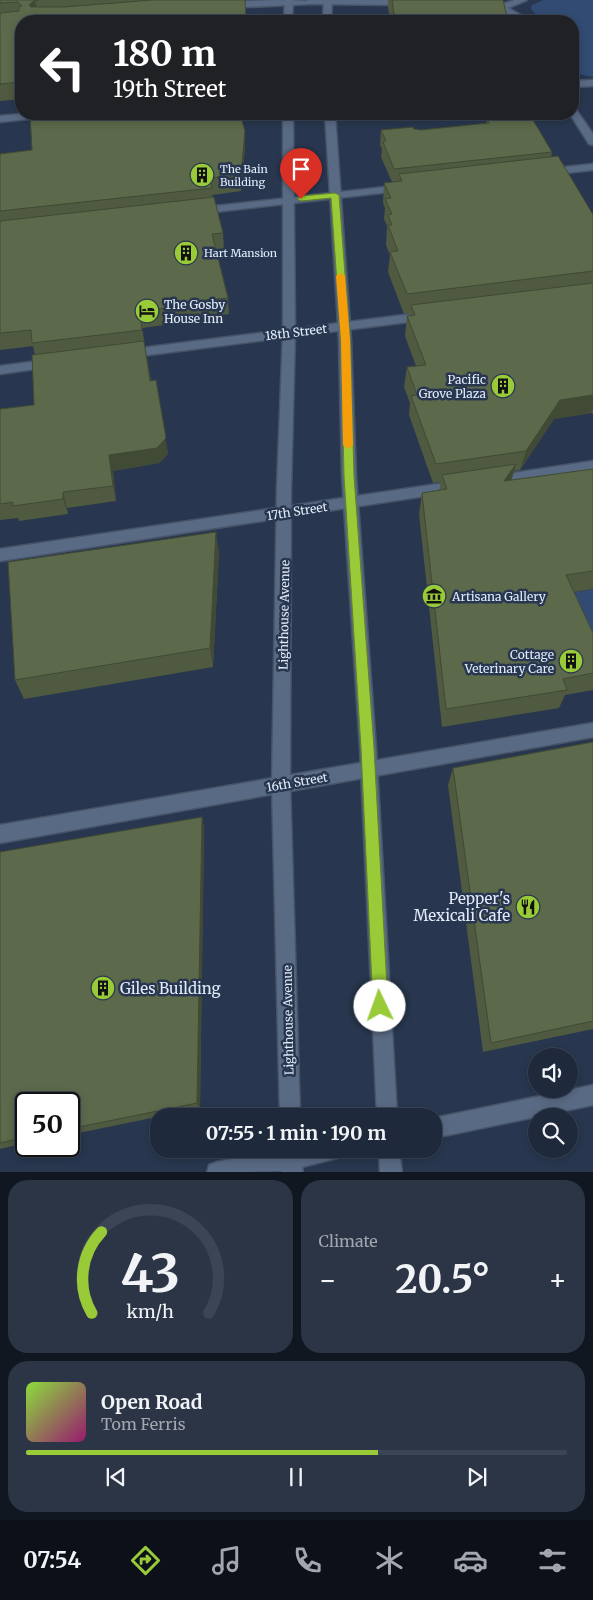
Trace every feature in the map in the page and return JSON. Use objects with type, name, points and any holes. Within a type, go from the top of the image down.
[{"type":"main road","points":[[479,3],[502,4],[523,0]]},
{"type":"main road","points":[[216,6],[289,1],[421,2]]},
{"type":"main road","points":[[288,15],[289,1]]},
{"type":"main road","points":[[327,15],[328,1]]},
{"type":"main road","points":[[502,4],[519,15]]},
{"type":"main road","points":[[579,84],[593,84]]},
{"type":"main road","points":[[0,119],[15,117]]},
{"type":"main road","name":"Lighthouse Avenue","points":[[288,120],[290,333],[284,512],[282,785],[290,1108]]},
{"type":"main road","points":[[330,120],[344,326],[351,502],[387,1108]]},
{"type":"main road","points":[[579,120],[593,142]]},
{"type":"main road","points":[[534,174],[593,167]]},
{"type":"main road","points":[[184,212],[414,187]]},
{"type":"main road","name":"18th Street","points":[[110,356],[439,315]]},
{"type":"main road","points":[[0,370],[66,362]]},
{"type":"main road","name":"17th Street","points":[[0,555],[593,466]]},
{"type":"main road","name":"16th Street","points":[[0,834],[593,730]]},
{"type":"main road","points":[[442,1126],[593,1095]]},
{"type":"main road","points":[[390,1158],[391,1172]]},
{"type":"main road","points":[[217,1172],[292,1160]]},
{"type":"shaded area","points":[[543,0],[593,0],[593,77],[579,74],[579,15],[536,15],[531,8],[532,5]]},
{"type":"shaded area","points":[[593,589],[593,663],[564,594]]},
{"type":"building","points":[[0,0],[35,0],[29,5],[31,7],[64,7],[153,0],[245,0],[246,15],[15,15],[15,83],[0,84],[0,13],[19,11],[19,7],[22,6],[18,2],[0,3]]},
{"type":"building","points":[[392,0],[503,0],[507,15],[394,15]]},
{"type":"building","points":[[30,120],[242,120],[245,131],[241,175],[210,178],[212,188],[0,211],[0,154],[32,150]]},
{"type":"building","points":[[488,120],[533,120],[552,152],[394,169],[383,142],[386,141],[381,130],[413,127],[414,129],[421,130],[489,123]]},
{"type":"building","points":[[558,156],[593,213],[593,271],[407,294],[390,252],[398,251],[388,225],[392,225],[388,215],[392,214],[385,199],[391,198],[384,183],[402,181],[399,174]]},
{"type":"building","points":[[214,197],[223,233],[212,234],[228,298],[193,301],[194,305],[140,311],[142,330],[32,343],[31,330],[0,333],[0,221]]},
{"type":"building","name":"Pacific Grove Plaza","points":[[593,283],[593,395],[560,400],[526,451],[436,464],[411,396],[417,395],[407,367],[426,365],[407,316],[415,315],[411,305]]},
{"type":"building","points":[[144,341],[150,381],[156,380],[166,438],[157,448],[109,455],[113,486],[63,492],[63,499],[13,506],[13,502],[0,504],[0,409],[34,405],[32,355]]},
{"type":"building","points":[[516,464],[504,481],[593,469],[593,571],[566,575],[593,633],[593,673],[563,679],[567,690],[446,709],[422,493],[447,489],[442,475]]},
{"type":"building","points":[[216,532],[210,648],[15,680],[8,562]]},
{"type":"building","name":"Pepper's Mexicali Cafe","points":[[593,742],[593,1021],[491,1043],[453,768]]},
{"type":"building","name":"Giles Building","points":[[202,817],[197,1103],[172,1108],[150,1108],[150,1113],[80,1127],[80,1092],[15,1092],[15,1140],[0,1143],[0,852]]},
{"type":"slow traffic","points":[[341,276],[346,340],[348,445]]},
{"type":"place","name":"The Bain Building","points":[[202,175]]},
{"type":"place","name":"Hart Mansion","points":[[186,253]]},
{"type":"place","name":"The Gosby House Inn","points":[[147,311]]},
{"type":"place","name":"Pacific Grove Plaza","points":[[503,386]]},
{"type":"place","name":"Artisana Gallery","points":[[434,596]]},
{"type":"place","name":"Cottage Veterinary Care","points":[[571,661]]},
{"type":"place","name":"Pepper's Mexicali Cafe","points":[[528,907]]},
{"type":"place","name":"Giles Building","points":[[103,988]]},
{"type":"route","points":[[301,199],[335,195],[346,340],[349,476],[368,748],[380,1006]]}]
